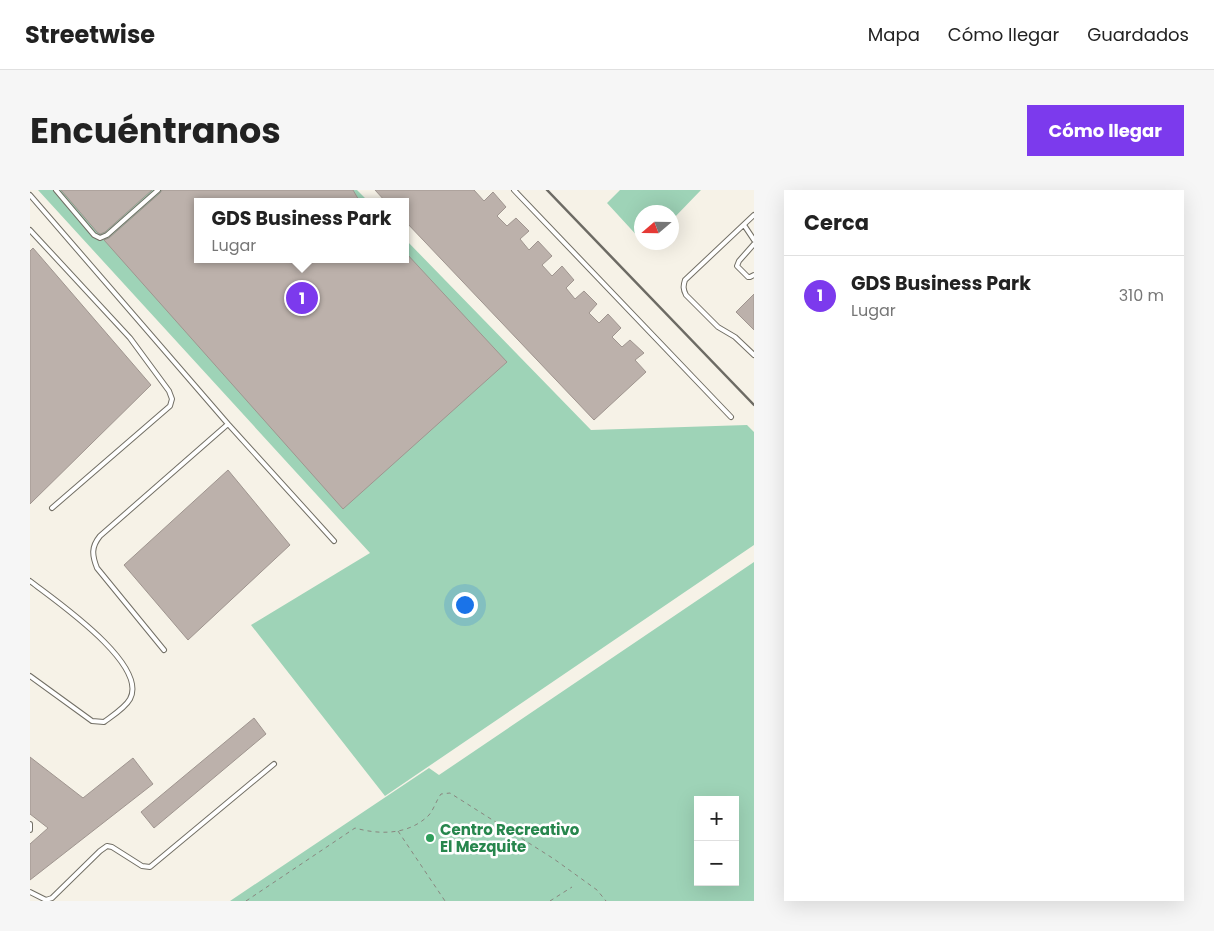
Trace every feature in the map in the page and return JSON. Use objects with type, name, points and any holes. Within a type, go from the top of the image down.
[{"type":"lane","points":[[56,190],[94,235],[100,238],[107,235],[158,190]]},
{"type":"lane","points":[[514,190],[732,417]]},
{"type":"lane","points":[[30,194],[228,424],[334,541]]},
{"type":"lane","points":[[754,215],[685,280],[683,285],[683,290],[718,327],[735,337],[754,354]]},
{"type":"lane","points":[[744,224],[754,240]]},
{"type":"lane","points":[[30,230],[130,338],[172,399],[170,406],[52,508]]},
{"type":"lane","points":[[754,244],[738,261],[737,266],[750,278],[754,275]]},
{"type":"lane","points":[[164,650],[97,568],[93,558],[93,546],[100,536],[228,424]]},
{"type":"lane","points":[[30,581],[92,628],[102,638],[126,669],[132,686],[132,694],[130,700],[104,722],[92,721],[30,676]]},
{"type":"lane","points":[[30,892],[46,900],[52,898],[100,850],[107,846],[112,847],[142,866],[150,866],[274,764]]},
{"type":"lane","points":[[30,824],[30,830]]},
{"type":"path","points":[[246,901],[355,828],[371,833],[398,832],[428,815],[440,794],[450,793],[554,860],[597,890],[606,901]]},
{"type":"path","points":[[398,832],[445,901]]},
{"type":"path","points":[[550,901],[572,887]]},
{"type":"green space","points":[[38,190],[357,190],[365,198],[194,198],[194,263],[409,263],[409,243],[591,430],[747,425],[754,432],[754,545],[385,796],[251,625],[370,553]]},
{"type":"green space","points":[[620,190],[701,190],[679,213],[679,205],[634,205],[634,232],[607,203]]},
{"type":"green space","points":[[754,562],[754,901],[230,901],[429,768],[439,775]]},
{"type":"building","points":[[61,190],[152,190],[105,232],[100,234]]},
{"type":"building","points":[[162,190],[353,190],[358,198],[194,198],[194,263],[409,263],[409,256],[507,362],[343,509],[104,240],[109,238]]},
{"type":"building","points":[[375,190],[474,190],[484,201],[493,192],[506,207],[497,216],[507,226],[516,218],[529,231],[520,239],[529,250],[538,241],[552,256],[542,265],[552,276],[562,266],[574,280],[566,288],[575,299],[584,291],[597,304],[589,313],[599,323],[608,314],[621,328],[612,337],[622,347],[630,340],[644,353],[635,360],[646,372],[594,420],[409,225],[409,198],[382,198]]},
{"type":"building","points":[[33,248],[151,385],[30,504],[30,251]]},
{"type":"building","points":[[754,294],[754,330],[736,312]]},
{"type":"building","points":[[228,470],[290,545],[188,640],[124,565]]},
{"type":"building","points":[[254,718],[266,734],[154,828],[141,812]]},
{"type":"building","points":[[30,757],[83,798],[133,758],[153,784],[30,880],[30,844],[48,828],[30,814]]},
{"type":"railway","points":[[547,190],[754,405]]},
{"type":"place","name":"GDS Business Park","points":[[302,298]]},
{"type":"place","name":"Centro Recreativo El Mezquite","points":[[430,838]]}]
